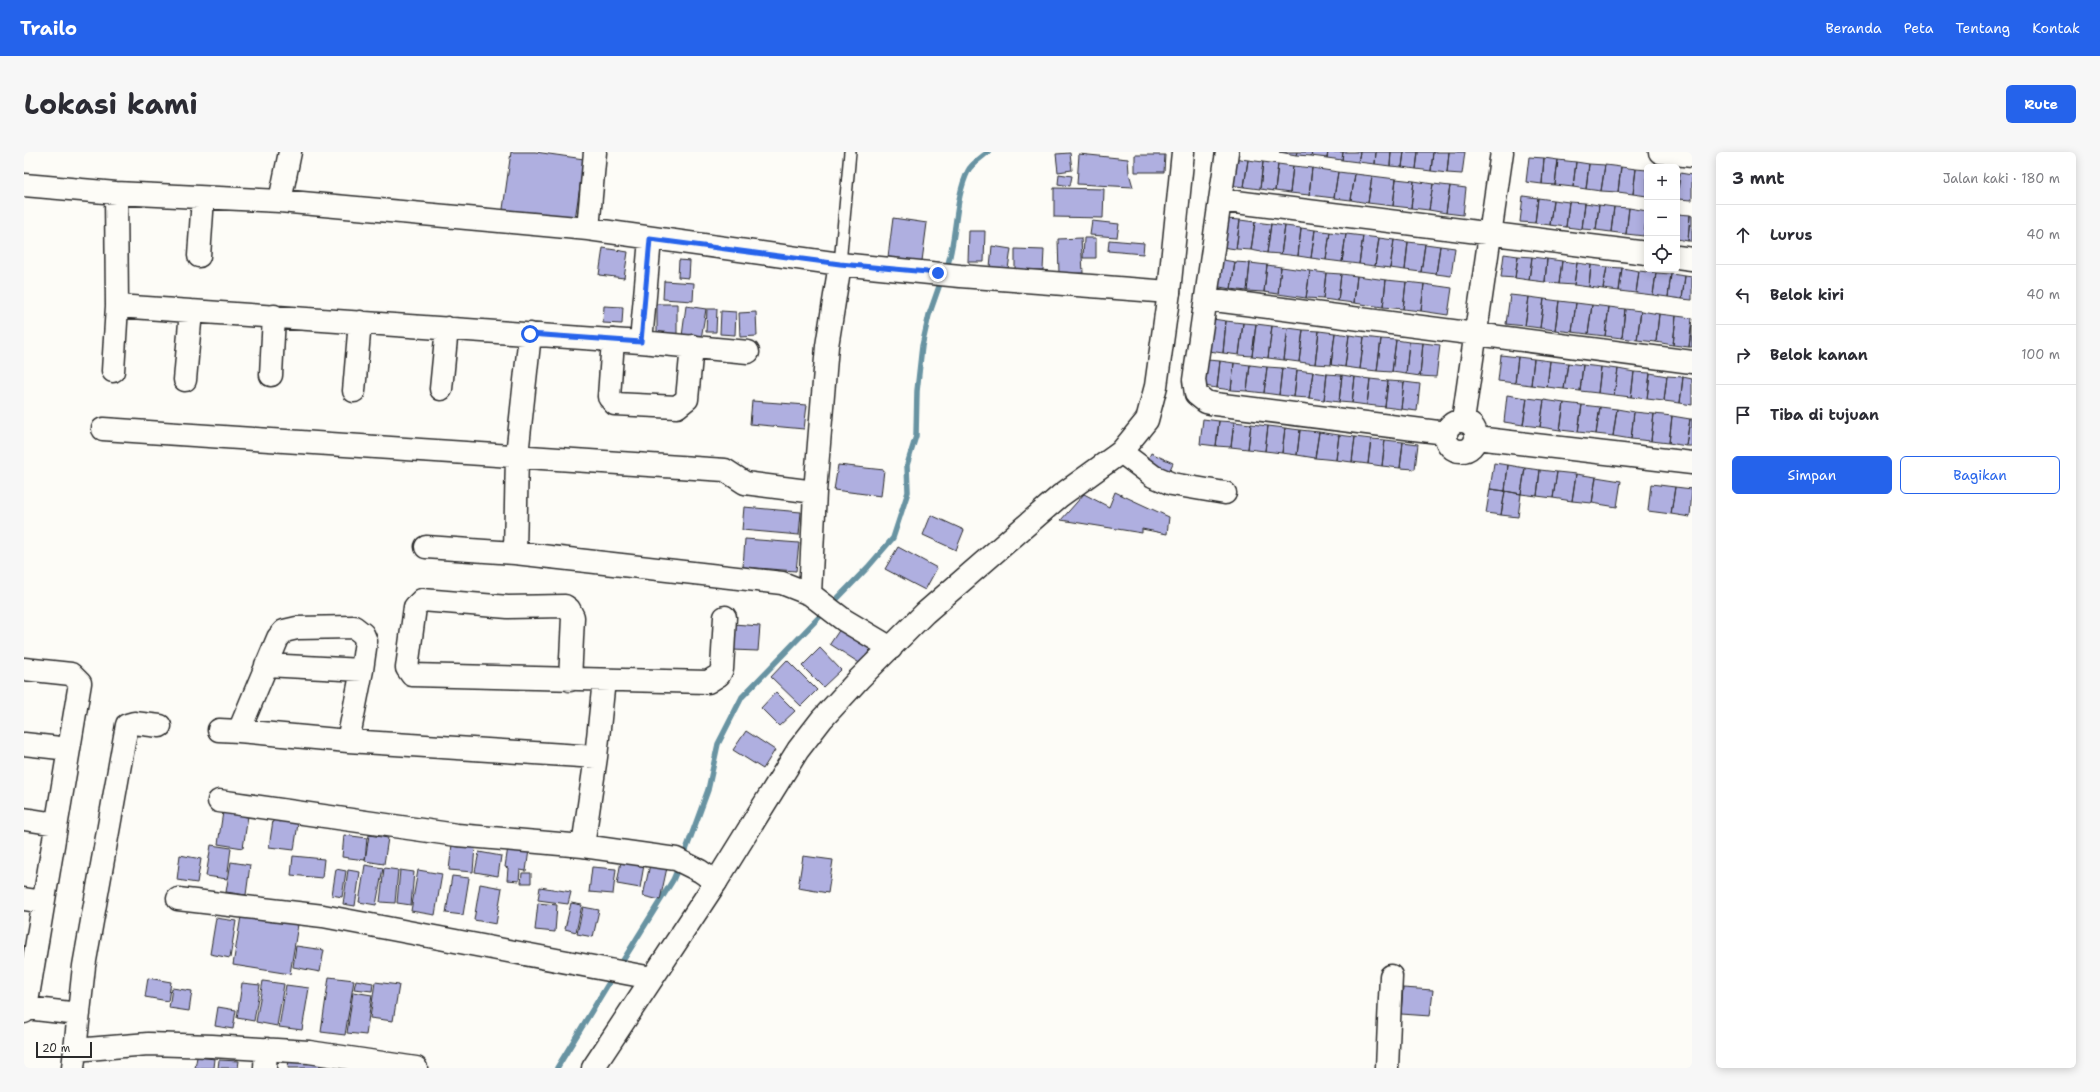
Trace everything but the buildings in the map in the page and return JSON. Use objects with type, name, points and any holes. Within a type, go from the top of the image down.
[{"type":"street","points":[[280,201],[290,152]]},
{"type":"street","points":[[588,230],[595,152]]},
{"type":"street","points":[[593,1068],[642,976],[708,877],[798,750],[822,719],[925,613],[1060,496],[1121,452],[1139,432],[1150,412],[1156,386],[1169,292],[1183,152]]},
{"type":"street","points":[[1227,152],[1207,299],[1194,380],[1196,394],[1206,402],[1454,427]]},
{"type":"street","points":[[1502,152],[1475,334],[1454,427],[1448,445],[1458,452],[1470,449],[1476,438],[1692,464]]},
{"type":"street","points":[[1660,152],[1692,156]]},
{"type":"street","points":[[24,185],[116,193],[280,201],[588,230],[840,264],[960,276],[1169,292]]},
{"type":"street","points":[[113,371],[117,306],[116,193]]},
{"type":"street","points":[[199,256],[203,198]]},
{"type":"street","points":[[1220,200],[1644,253]]},
{"type":"street","points":[[641,342],[650,239]]},
{"type":"street","points":[[1680,257],[1692,259]]},
{"type":"street","points":[[817,600],[815,492],[827,346],[840,264]]},
{"type":"street","points":[[1207,299],[1692,362]]},
{"type":"street","points":[[117,306],[641,342],[748,352]]},
{"type":"street","points":[[186,380],[191,311]]},
{"type":"street","points":[[271,375],[274,316]]},
{"type":"street","points":[[354,391],[360,322]]},
{"type":"street","points":[[441,389],[447,328]]},
{"type":"street","points":[[515,553],[517,455],[530,334]]},
{"type":"street","points":[[613,340],[609,397],[615,404],[677,407],[684,404],[687,399],[692,346]]},
{"type":"street","points":[[103,429],[517,455],[725,470],[746,483],[815,492]]},
{"type":"street","points":[[1121,452],[1153,476],[1172,484],[1225,493]]},
{"type":"street","points":[[426,547],[515,553],[782,583],[817,600],[844,620],[891,648]]},
{"type":"street","points":[[570,680],[573,617],[569,609],[565,606],[508,607],[422,600],[415,607],[407,668],[412,675],[570,680],[708,682],[719,675],[722,669],[725,617]]},
{"type":"street","points":[[348,741],[362,670],[366,641],[363,634],[354,628],[297,628],[284,631],[278,638],[266,665],[229,731],[348,741],[596,757]]},
{"type":"street","points":[[266,665],[362,670]]},
{"type":"street","points":[[24,669],[71,674],[80,683],[56,824],[34,900],[25,1010],[79,1014]]},
{"type":"street","points":[[583,846],[596,757],[604,680]]},
{"type":"street","points":[[160,726],[134,722],[127,725],[84,966],[74,1059],[148,1044],[265,1058],[309,1052],[388,1066],[416,1068]]},
{"type":"street","points":[[24,744],[69,749]]},
{"type":"street","points":[[219,801],[457,835],[583,846],[676,860],[708,877]]},
{"type":"street","points":[[24,819],[56,824]]},
{"type":"street","points":[[178,899],[323,916],[642,976]]},
{"type":"street","points":[[1387,1068],[1391,976]]},
{"type":"lane","points":[[840,264],[850,152]]},
{"type":"waterway","points":[[946,270],[950,259],[963,182],[972,166],[988,152]]},
{"type":"waterway","points":[[832,604],[868,567],[893,538],[908,492],[907,465],[916,436],[917,391],[922,346],[929,315],[942,278]]},
{"type":"waterway","points":[[683,858],[708,790],[718,744],[742,697],[824,612]]},
{"type":"waterway","points":[[619,967],[673,880],[679,866]]},
{"type":"waterway","points":[[557,1068],[613,976]]},
{"type":"route","points":[[530,334],[641,342],[650,239],[840,264],[938,273]]}]
